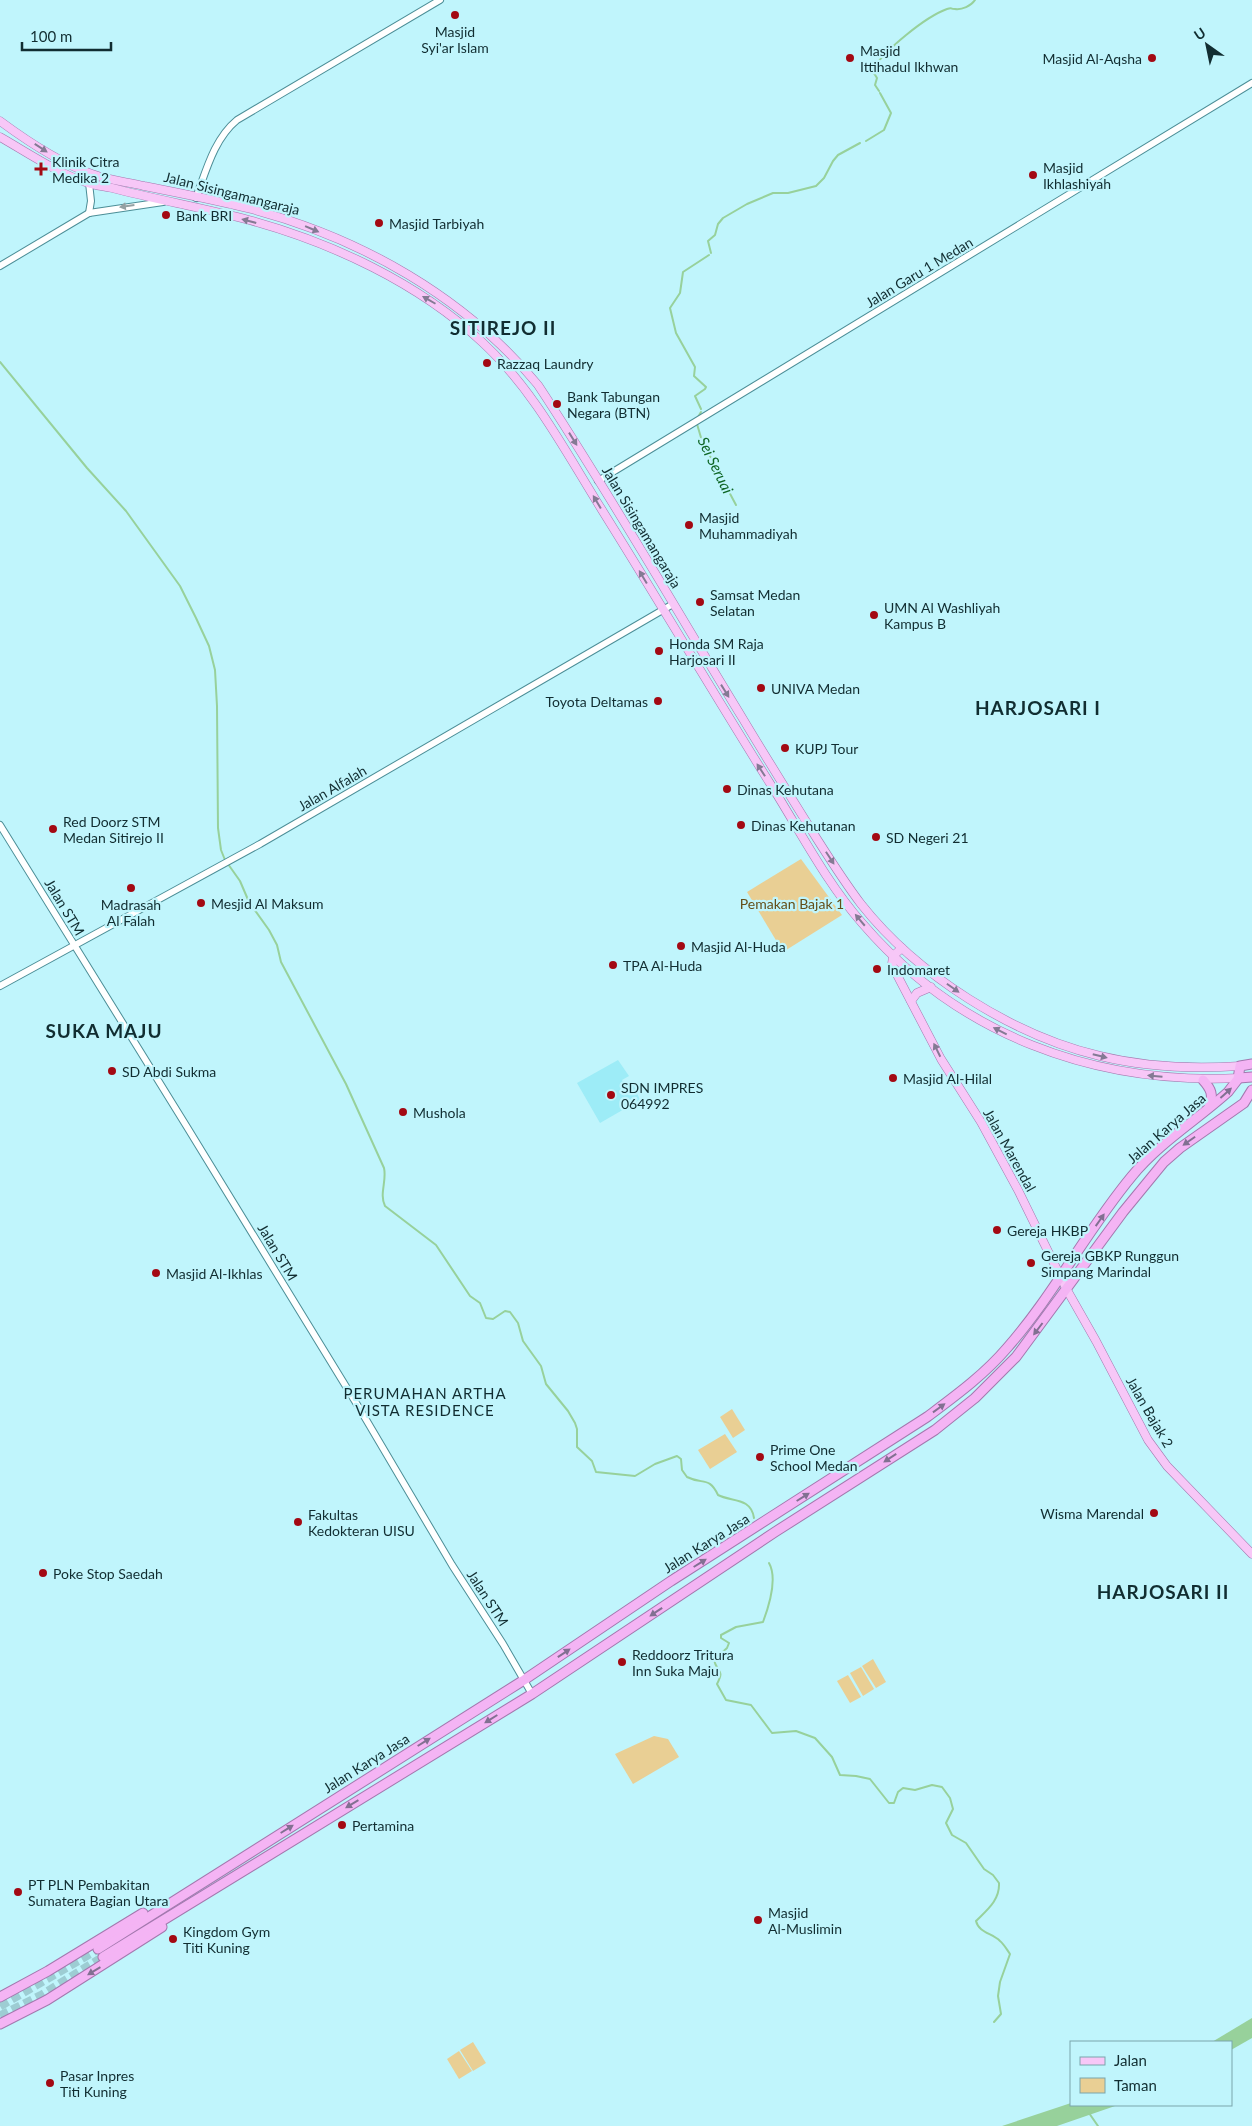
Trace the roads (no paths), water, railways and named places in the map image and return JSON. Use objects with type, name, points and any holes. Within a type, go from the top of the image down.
[{"type":"highway","name":"Jalan Sisingamangaraja","points":[[1240,1066],[1252,1064]]},
{"type":"highway","points":[[1239,1078],[1240,1066]]},
{"type":"highway","name":"Jalan Sisingamangaraja","points":[[1239,1078],[1252,1077]]},
{"type":"highway","name":"Jalan Karya Jasa","points":[[98,1949],[524,1680],[671,1581],[927,1417],[988,1369],[1008,1347],[1137,1170],[1156,1151],[1228,1092],[1239,1078]]},
{"type":"highway","points":[[1203,1080],[1210,1087],[1212,1095],[1209,1108]]},
{"type":"highway","name":"Jalan Karya Jasa","points":[[103,1957],[532,1694],[775,1532],[935,1430],[975,1398],[1016,1358],[1124,1212],[1164,1162],[1180,1148],[1248,1101],[1252,1090]]},
{"type":"highway","points":[[820,1487],[828,1498]]},
{"type":"highway","points":[[0,1997],[20,1988],[208,1873],[258,1847]]},
{"type":"highway","points":[[0,2024],[47,2000],[194,1907],[241,1876],[266,1856]]},
{"type":"highway","points":[[0,2028],[12,2018]]},
{"type":"main road","name":"Jalan Sisingamangaraja","points":[[0,121],[50,153],[90,174],[278,217],[305,226],[360,250],[414,278],[489,333],[538,385],[768,762],[861,904],[893,940],[927,969],[973,1001],[1023,1028],[1076,1049],[1140,1064],[1195,1067],[1240,1066]]},
{"type":"main road","name":"Jalan Sisingamangaraja","points":[[0,137],[46,163],[89,183],[278,229],[354,260],[435,304],[481,342],[515,375],[550,423],[810,848],[853,911],[893,956],[970,1015],[1036,1048],[1100,1068],[1139,1075],[1203,1080],[1239,1078]]},
{"type":"main road","points":[[481,342],[489,333]]},
{"type":"main road","points":[[885,947],[893,940]]},
{"type":"main road","points":[[893,956],[902,948]]},
{"type":"main road","name":"Jalan Marendal","points":[[893,956],[892,964],[941,1059],[981,1122],[1018,1190],[1067,1290]]},
{"type":"main road","points":[[911,1001],[917,993],[931,987]]},
{"type":"main road","name":"Jalan Bajak 2","points":[[1067,1290],[1152,1445],[1167,1466],[1252,1554]]},
{"type":"street","points":[[196,198],[222,136],[237,120],[440,0]]},
{"type":"street","name":"Jalan Garu 1 Medan","points":[[598,481],[1252,83]]},
{"type":"street","points":[[89,183],[91,201],[89,213]]},
{"type":"street","points":[[0,266],[89,213],[166,201]]},
{"type":"street","name":"Jalan Alfalah","points":[[0,986],[229,861],[673,604]]},
{"type":"street","name":"Jalan STM","points":[[0,825],[356,1403],[452,1565],[532,1694]]},
{"type":"waterway","name":"Sei Seruai","points":[[879,91],[875,85],[877,78],[872,70],[886,53],[917,27],[938,13],[950,8],[963,8],[975,0]]},
{"type":"waterway","name":"Sei Seruai","points":[[866,141],[884,130],[891,113],[880,93]]},
{"type":"waterway","name":"Sei Seruai","points":[[711,253],[708,241],[715,235],[718,224],[723,218],[747,204],[773,193],[788,193],[816,186],[824,178],[838,155],[860,143]]},
{"type":"waterway","name":"Sei Seruai","points":[[701,409],[695,396],[706,387],[694,376],[695,367],[676,333],[670,308],[680,293],[683,272],[709,255]]},
{"type":"waterway","points":[[0,362],[87,468],[126,511],[180,586],[209,646],[215,670],[217,706],[218,828],[221,850],[225,860]]},
{"type":"waterway","name":"Sei Seruai","points":[[698,417],[701,412]]},
{"type":"waterway","name":"Sei Seruai","points":[[697,424],[702,441],[736,505]]},
{"type":"waterway","points":[[228,864],[240,881],[249,902],[269,930],[277,945],[281,962],[346,1084],[384,1168],[383,1201],[385,1206],[436,1245],[470,1296],[480,1303],[486,1318],[493,1319],[505,1311],[510,1312],[518,1323],[523,1341],[541,1366],[546,1384],[568,1411],[575,1423],[577,1447],[592,1461],[596,1472],[635,1476],[655,1464],[677,1456],[681,1459],[682,1470],[687,1477],[712,1485],[718,1495],[745,1503],[752,1511],[754,1518]]},
{"type":"waterway","points":[[769,1563],[772,1569],[773,1584],[763,1622],[736,1627],[721,1635],[721,1638],[729,1643],[727,1648],[714,1660],[720,1673],[717,1684],[726,1700],[751,1705],[772,1733],[796,1731],[815,1738],[832,1757],[840,1775],[870,1779],[889,1803],[894,1803],[898,1792],[903,1788],[915,1790],[932,1785],[942,1787],[950,1798],[953,1809],[946,1823],[952,1835],[966,1843],[984,1869],[993,1875],[999,1883],[995,1900],[976,1921],[980,1928],[997,1938],[1010,1954],[1000,1982],[998,1996],[1001,2014],[994,2022]]},
{"type":"waterway","points":[[1089,2113],[1098,2126]]},
{"type":"tunnel","points":[[0,2006],[98,1949]]},
{"type":"tunnel","points":[[0,2016],[42,1995],[103,1957]]},
{"type":"place","name":"Masjid Syi'ar Islam","points":[[455,15]]},
{"type":"place","name":"Masjid Ittihadul Ikhwan","points":[[850,58]]},
{"type":"place","name":"Masjid Al-Aqsha","points":[[1152,58]]},
{"type":"place","name":"Klinik Citra Medika 2","points":[[41,169]]},
{"type":"place","name":"Masjid Ikhlashiyah","points":[[1033,175]]},
{"type":"place","name":"Bank BRI","points":[[166,215]]},
{"type":"place","name":"Masjid Tarbiyah","points":[[379,223]]},
{"type":"place","name":"Razzaq Laundry","points":[[487,363]]},
{"type":"place","name":"Bank Tabungan Negara (BTN)","points":[[557,404]]},
{"type":"place","name":"Masjid Muhammadiyah","points":[[689,525]]},
{"type":"place","name":"Samsat Medan Selatan","points":[[700,602]]},
{"type":"place","name":"UMN Al Washliyah Kampus B","points":[[874,615]]},
{"type":"place","name":"Honda SM Raja Harjosari II","points":[[659,651]]},
{"type":"place","name":"UNIVA Medan","points":[[761,688]]},
{"type":"place","name":"Toyota Deltamas","points":[[658,701]]},
{"type":"place","name":"KUPJ Tour","points":[[785,748]]},
{"type":"place","name":"Dinas Kehutana","points":[[727,789]]},
{"type":"place","name":"Dinas Kehutanan","points":[[741,825]]},
{"type":"place","name":"Red Doorz STM Medan Sitirejo II","points":[[53,829]]},
{"type":"place","name":"SD Negeri 21","points":[[876,837]]},
{"type":"place","name":"Madrasah Al Falah","points":[[131,888]]},
{"type":"place","name":"Mesjid Al Maksum","points":[[201,903]]},
{"type":"place","name":"Masjid Al-Huda","points":[[681,946]]},
{"type":"place","name":"TPA Al-Huda","points":[[613,965]]},
{"type":"place","name":"Indomaret","points":[[877,969]]},
{"type":"place","name":"SD Abdi Sukma","points":[[112,1071]]},
{"type":"place","name":"Masjid Al-Hilal","points":[[893,1078]]},
{"type":"place","name":"SDN IMPRES 064992","points":[[611,1095]]},
{"type":"place","name":"Mushola","points":[[403,1112]]},
{"type":"place","name":"Gereja HKBP","points":[[997,1230]]},
{"type":"place","name":"Gereja GBKP Runggun Simpang Marindal","points":[[1031,1263]]},
{"type":"place","name":"Masjid Al-Ikhlas","points":[[156,1273]]},
{"type":"place","name":"Prime One School Medan","points":[[760,1457]]},
{"type":"place","name":"Wisma Marendal","points":[[1154,1513]]},
{"type":"place","name":"Fakultas Kedokteran UISU","points":[[298,1522]]},
{"type":"place","name":"Poke Stop Saedah","points":[[43,1573]]},
{"type":"place","name":"Reddoorz Tritura Inn Suka Maju","points":[[622,1662]]},
{"type":"place","name":"Pertamina","points":[[342,1825]]},
{"type":"place","name":"PT PLN Pembakitan Sumatera Bagian Utara","points":[[18,1892]]},
{"type":"place","name":"Masjid Al-Muslimin","points":[[758,1920]]},
{"type":"place","name":"Kingdom Gym Titi Kuning","points":[[173,1939]]},
{"type":"place","name":"Pasar Inpres Titi Kuning","points":[[50,2083]]},
{"type":"district","name":"SITIREJO II","points":[[503,327]]},
{"type":"district","name":"HARJOSARI I","points":[[1038,707]]},
{"type":"district","name":"SUKA MAJU","points":[[104,1030]]},
{"type":"district","name":"PERUMAHAN ARTHA VISTA RESIDENCE","points":[[425,1402]]},
{"type":"district","name":"HARJOSARI II","points":[[1163,1591]]},
{"type":"park label","name":"Pemakan Bajak 1","points":[[792,903]]}]
